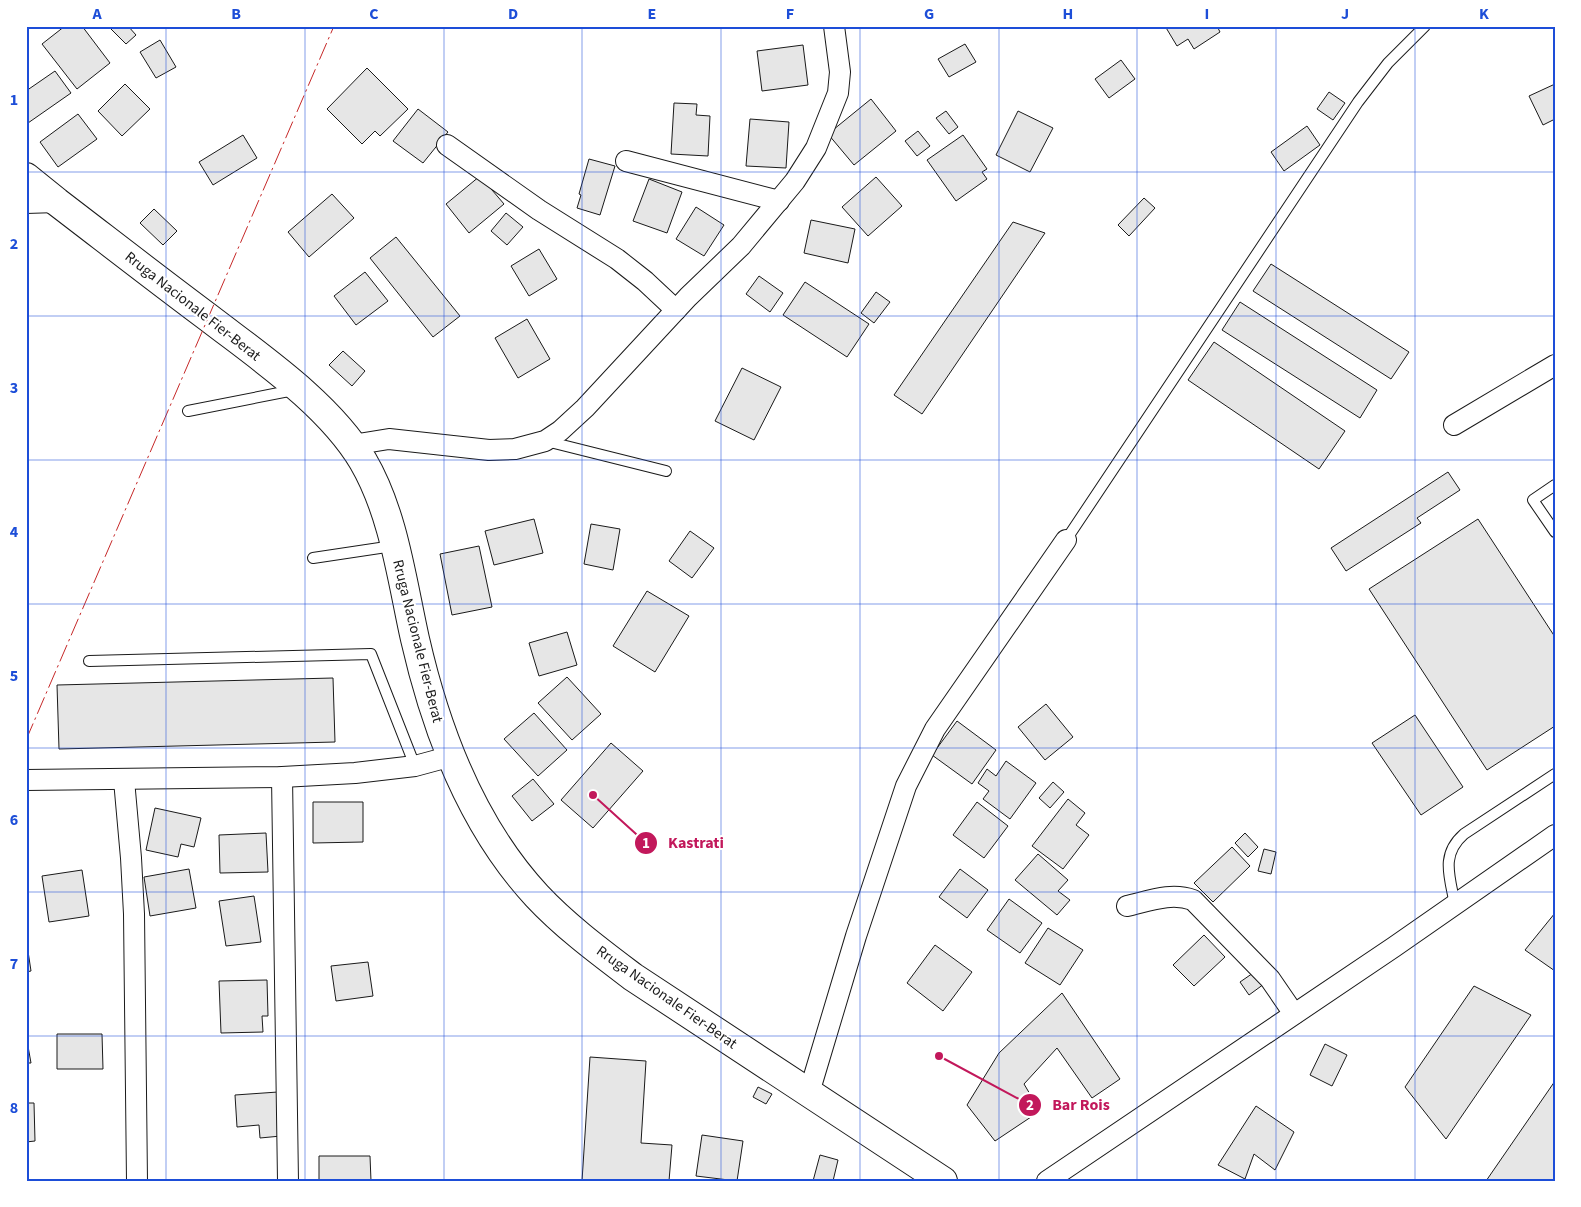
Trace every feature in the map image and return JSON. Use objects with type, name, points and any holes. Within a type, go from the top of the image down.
[{"type":"main road","name":"Rruga Nacionale Fier-Berat","points":[[26,177],[262,359],[298,389],[338,428],[352,445],[371,476],[388,518],[430,696],[452,756],[477,809],[518,874],[554,913],[633,977],[943,1181]]},
{"type":"street","points":[[352,445],[389,439],[489,450],[516,449],[545,441],[560,431],[676,310],[741,246],[795,181],[816,148],[838,93],[840,72],[834,26]]},
{"type":"street","points":[[446,145],[539,210],[617,259],[645,281],[676,310]]},
{"type":"street","points":[[626,161],[779,201]]},
{"type":"street","points":[[26,203],[57,202]]},
{"type":"street","points":[[1454,424],[1555,365]]},
{"type":"street","points":[[809,1092],[856,936],[906,786],[935,729],[1066,540]]},
{"type":"street","points":[[26,780],[282,777],[355,773],[415,766],[452,756]]},
{"type":"street","points":[[282,777],[288,1181]]},
{"type":"street","points":[[124,780],[132,858],[134,914],[137,1181]]},
{"type":"street","points":[[1047,1181],[1455,905],[1555,835]]},
{"type":"street","points":[[1127,906],[1166,897],[1182,896],[1193,900],[1270,979],[1294,1014]]},
{"type":"lane","points":[[1066,540],[1358,102],[1388,63],[1425,26]]},
{"type":"lane","points":[[188,411],[298,389]]},
{"type":"lane","points":[[545,441],[666,471]]},
{"type":"lane","points":[[1555,485],[1533,500],[1555,532]]},
{"type":"lane","points":[[313,558],[394,546]]},
{"type":"lane","points":[[90,661],[371,654],[415,766]]},
{"type":"lane","points":[[1455,905],[1448,870],[1449,856],[1455,843],[1464,834],[1555,774]]},
{"type":"building","points":[[65,26],[82,26],[110,63],[77,89],[42,44]]},
{"type":"building","points":[[108,26],[128,26],[136,35],[126,44]]},
{"type":"building","points":[[1165,26],[1217,26],[1220,32],[1194,49],[1188,39],[1177,46]]},
{"type":"building","points":[[160,40],[176,67],[156,78],[140,52]]},
{"type":"building","points":[[965,44],[976,62],[949,77],[938,59]]},
{"type":"building","points":[[803,45],[808,85],[762,91],[757,51]]},
{"type":"building","points":[[1121,60],[1135,79],[1109,98],[1095,79]]},
{"type":"building","points":[[367,68],[408,109],[380,136],[375,131],[362,144],[327,109]]},
{"type":"building","points":[[55,71],[71,93],[28,123],[26,120],[26,91]]},
{"type":"building","points":[[125,84],[150,109],[122,136],[98,111]]},
{"type":"building","points":[[1555,84],[1555,119],[1543,125],[1529,96]]},
{"type":"building","points":[[1329,92],[1345,103],[1333,120],[1317,109]]},
{"type":"building","points":[[871,99],[896,131],[854,165],[828,134]]},
{"type":"building","points":[[674,103],[697,104],[696,115],[710,116],[708,156],[671,154]]},
{"type":"building","points":[[418,109],[448,132],[423,163],[393,141]]},
{"type":"building","points":[[946,111],[958,127],[949,134],[936,118]]},
{"type":"building","points":[[1018,111],[1053,128],[1030,172],[996,155]]},
{"type":"building","points":[[78,114],[97,139],[58,167],[40,142]]},
{"type":"building","points":[[750,119],[789,122],[786,168],[746,166]]},
{"type":"building","points":[[1307,126],[1320,145],[1284,171],[1271,152]]},
{"type":"building","points":[[918,131],[930,146],[917,156],[905,141]]},
{"type":"building","points":[[243,135],[257,158],[213,185],[199,162]]},
{"type":"building","points":[[963,135],[987,169],[982,172],[987,179],[956,201],[927,160]]},
{"type":"building","points":[[589,159],[615,166],[600,215],[577,208]]},
{"type":"building","points":[[480,176],[504,204],[469,233],[446,204]]},
{"type":"building","points":[[876,177],[902,206],[868,236],[842,207]]},
{"type":"building","points":[[649,179],[682,192],[667,233],[633,221]]},
{"type":"building","points":[[332,194],[354,218],[309,257],[288,232]]},
{"type":"building","points":[[1144,198],[1155,208],[1129,236],[1118,225]]},
{"type":"building","points":[[696,207],[724,225],[704,256],[676,239]]},
{"type":"building","points":[[154,209],[177,231],[163,245],[140,223]]},
{"type":"building","points":[[506,213],[523,227],[507,245],[491,231]]},
{"type":"building","points":[[811,220],[855,229],[848,263],[804,253]]},
{"type":"building","points":[[1013,222],[1045,233],[922,414],[894,395]]},
{"type":"building","points":[[396,237],[460,316],[433,337],[370,258]]},
{"type":"building","points":[[539,249],[557,279],[529,296],[511,266]]},
{"type":"building","points":[[1271,264],[1409,352],[1391,379],[1253,291]]},
{"type":"building","points":[[365,272],[388,301],[356,325],[334,296]]},
{"type":"building","points":[[759,276],[783,293],[770,312],[746,294]]},
{"type":"building","points":[[805,282],[869,324],[847,357],[783,315]]},
{"type":"building","points":[[876,292],[890,302],[874,323],[861,313]]},
{"type":"building","points":[[1240,302],[1377,390],[1360,418],[1222,330]]},
{"type":"building","points":[[527,319],[550,359],[518,378],[495,338]]},
{"type":"building","points":[[1214,342],[1345,431],[1319,469],[1188,380]]},
{"type":"building","points":[[343,351],[365,371],[352,386],[329,365]]},
{"type":"building","points":[[742,368],[781,387],[754,440],[715,421]]},
{"type":"building","points":[[1448,472],[1460,490],[1417,518],[1421,523],[1346,571],[1331,548]]},
{"type":"building","points":[[534,519],[543,553],[494,565],[485,531]]},
{"type":"building","points":[[1478,519],[1555,637],[1555,726],[1487,770],[1369,589]]},
{"type":"building","points":[[591,524],[620,529],[613,570],[584,564]]},
{"type":"building","points":[[690,531],[714,548],[692,578],[669,561]]},
{"type":"building","points":[[479,546],[492,607],[452,615],[440,554]]},
{"type":"building","points":[[647,591],[689,616],[655,672],[613,646]]},
{"type":"building","points":[[567,632],[577,665],[539,676],[529,643]]},
{"type":"building","points":[[567,677],[601,714],[572,740],[538,703]]},
{"type":"building","points":[[333,678],[335,742],[59,749],[57,685]]},
{"type":"building","points":[[1046,704],[1073,737],[1045,760],[1018,727]]},
{"type":"building","points":[[534,713],[567,750],[538,776],[504,739]]},
{"type":"building","points":[[1415,715],[1463,787],[1421,815],[1372,743]]},
{"type":"building","points":[[957,721],[996,750],[972,784],[932,755]]},
{"type":"building","points":[[611,743],[643,771],[593,828],[561,800]]},
{"type":"building","points":[[1006,761],[1036,783],[1010,819],[983,799],[989,791],[978,783],[987,769],[996,776]]},
{"type":"building","points":[[533,779],[554,804],[532,821],[512,796]]},
{"type":"building","points":[[1053,782],[1064,792],[1050,808],[1039,798]]},
{"type":"building","points":[[1068,799],[1085,813],[1076,825],[1089,835],[1063,869],[1032,846]]},
{"type":"building","points":[[313,802],[363,802],[363,842],[313,843]]},
{"type":"building","points":[[977,802],[1008,826],[984,858],[953,835]]},
{"type":"building","points":[[155,808],[201,818],[194,847],[181,844],[178,857],[146,850]]},
{"type":"building","points":[[266,833],[268,872],[220,873],[219,835]]},
{"type":"building","points":[[1245,833],[1258,847],[1248,857],[1235,843]]},
{"type":"building","points":[[1232,847],[1250,866],[1213,902],[1194,883]]},
{"type":"building","points":[[1264,849],[1276,852],[1271,874],[1258,871]]},
{"type":"building","points":[[1038,854],[1068,880],[1058,891],[1070,900],[1057,915],[1015,880]]},
{"type":"building","points":[[189,869],[196,908],[150,916],[144,877]]},
{"type":"building","points":[[960,869],[988,890],[967,918],[939,897]]},
{"type":"building","points":[[82,870],[89,916],[49,922],[42,876]]},
{"type":"building","points":[[254,896],[261,942],[226,946],[219,901]]},
{"type":"building","points":[[1009,899],[1042,923],[1020,953],[987,930]]},
{"type":"building","points":[[1555,913],[1555,971],[1525,950]]},
{"type":"building","points":[[1048,928],[1083,950],[1060,985],[1025,963]]},
{"type":"building","points":[[1204,935],[1225,957],[1194,986],[1173,965]]},
{"type":"building","points":[[26,938],[31,971],[26,972]]},
{"type":"building","points":[[935,945],[972,972],[943,1011],[907,983]]},
{"type":"building","points":[[368,962],[373,996],[336,1001],[331,966]]},
{"type":"building","points":[[1256,971],[1264,984],[1249,995],[1240,982]]},
{"type":"building","points":[[267,980],[268,1016],[262,1016],[263,1032],[221,1033],[219,981]]},
{"type":"building","points":[[1474,986],[1531,1015],[1446,1139],[1405,1087]]},
{"type":"building","points":[[1062,993],[1120,1079],[1092,1098],[1057,1048],[1024,1084],[1040,1111],[995,1141],[967,1105],[999,1053]]},
{"type":"building","points":[[57,1034],[102,1034],[103,1069],[57,1069]]},
{"type":"building","points":[[26,1035],[31,1063],[26,1063]]},
{"type":"building","points":[[1325,1044],[1347,1055],[1332,1086],[1310,1075]]},
{"type":"building","points":[[590,1057],[646,1061],[641,1143],[672,1145],[669,1181],[582,1181]]},
{"type":"building","points":[[1555,1081],[1555,1181],[1486,1181]]},
{"type":"building","points":[[758,1087],[772,1094],[766,1104],[753,1097]]},
{"type":"building","points":[[278,1092],[281,1136],[260,1138],[259,1125],[237,1127],[235,1095]]},
{"type":"building","points":[[26,1103],[34,1103],[35,1141],[26,1142]]},
{"type":"building","points":[[1256,1106],[1294,1132],[1275,1170],[1254,1154],[1245,1179],[1218,1165]]},
{"type":"building","points":[[702,1135],[743,1141],[737,1181],[696,1176]]},
{"type":"building","points":[[820,1155],[838,1160],[833,1181],[813,1181]]},
{"type":"building","points":[[319,1156],[370,1156],[371,1181],[319,1181]]},
{"type":"power","points":[[26,740],[334,26]]},
{"type":"place","name":"Kastrati","points":[[593,795]]},
{"type":"place","name":"Bar Rois","points":[[939,1056]]}]
